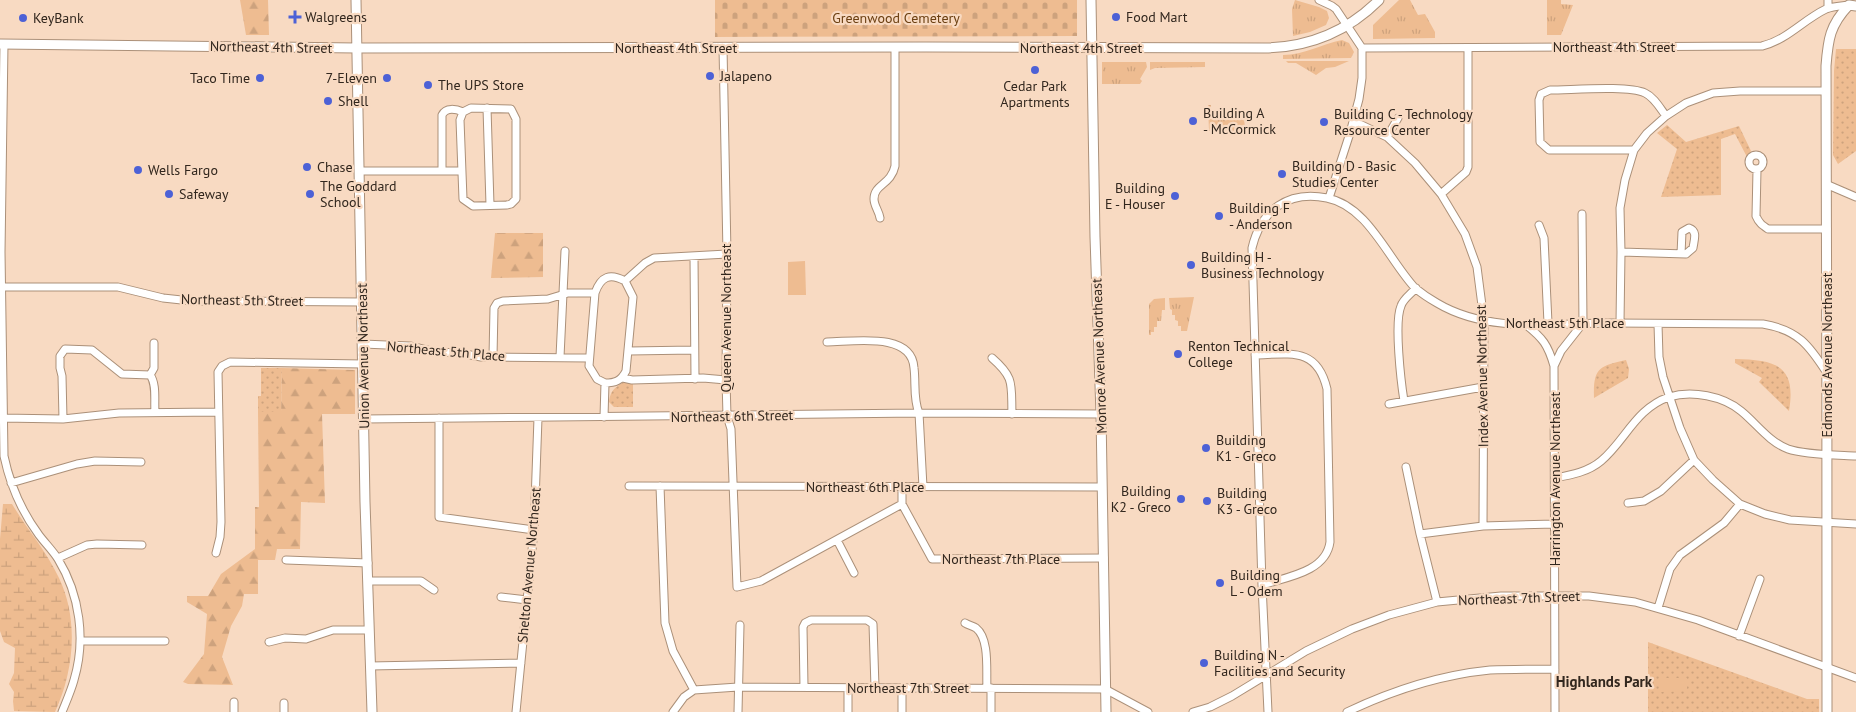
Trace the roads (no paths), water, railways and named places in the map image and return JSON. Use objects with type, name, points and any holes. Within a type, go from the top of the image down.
[{"type":"street","name":"Union Avenue Northeast","points":[[356,0],[372,712]]},
{"type":"street","name":"Monroe Avenue Northeast","points":[[1091,0],[1106,712]]},
{"type":"street","points":[[1268,712],[1265,675],[1252,248],[1254,236],[1270,212],[1283,202],[1297,197],[1329,198],[1353,121],[1360,90],[1362,48],[1336,10],[1319,0]]},
{"type":"street","name":"Northeast 4th Street","points":[[2,44],[356,48],[1282,48],[1319,40],[1347,26],[1379,0]]},
{"type":"street","points":[[1828,0],[1828,8]]},
{"type":"street","name":"Northeast 4th Street","points":[[1362,48],[1762,46],[1783,38],[1828,8],[1852,6]]},
{"type":"street","name":"Edmonds Avenue Northeast","points":[[1827,712],[1827,52],[1830,32],[1839,16],[1852,6]]},
{"type":"street","points":[[2,44],[0,252],[2,287],[2,456],[11,483],[25,514],[58,558],[75,597],[79,615],[80,641],[78,664],[74,681],[62,712]]},
{"type":"street","points":[[880,218],[874,198],[876,191],[893,176],[895,166],[895,47]]},
{"type":"street","name":"Queen Avenue Northeast","points":[[723,48],[727,254],[726,380],[727,416],[731,429],[734,488],[736,587],[761,581],[837,540]]},
{"type":"street","points":[[1441,194],[1466,172],[1468,167],[1468,48]]},
{"type":"street","points":[[1634,150],[1549,150],[1544,147],[1540,142],[1539,100],[1541,94],[1550,90],[1633,89],[1647,93],[1656,101],[1666,116]]},
{"type":"street","points":[[1620,323],[1620,208],[1625,180],[1634,150],[1647,133],[1666,116],[1686,103],[1713,93],[1740,91],[1826,91]]},
{"type":"street","points":[[442,171],[442,115],[447,110],[463,112],[471,108],[507,108],[513,112],[516,119],[517,195],[514,202],[507,205],[472,206],[465,202],[462,196],[461,171],[460,120],[463,112]]},
{"type":"street","points":[[487,108],[490,205]]},
{"type":"street","points":[[1387,137],[1398,118]]},
{"type":"street","name":"Index Avenue Northeast","points":[[1353,121],[1370,127],[1387,137],[1415,163],[1441,194],[1465,234],[1474,258],[1480,285],[1484,321],[1483,526]]},
{"type":"street","points":[[359,170],[461,171]]},
{"type":"street","points":[[1758,170],[1756,216],[1758,222],[1768,229],[1827,229]]},
{"type":"street","points":[[1828,184],[1856,196]]},
{"type":"street","name":"Northeast 5th Place","points":[[1329,198],[1344,204],[1359,214],[1416,288],[1436,303],[1456,313],[1484,321],[1525,324],[1763,324],[1780,327],[1801,339],[1813,350],[1828,375]]},
{"type":"street","points":[[1582,214],[1583,323]]},
{"type":"street","points":[[1539,226],[1544,238],[1548,323]]},
{"type":"street","points":[[560,357],[565,251]]},
{"type":"street","points":[[1621,252],[1681,254]]},
{"type":"street","points":[[625,281],[645,263],[654,258],[727,254]]},
{"type":"street","points":[[694,256],[695,379]]},
{"type":"street","points":[[623,378],[629,351],[633,297],[625,281],[617,276],[606,277],[597,285],[594,293],[589,366],[594,376],[605,383],[613,383],[623,378],[632,380],[726,380]]},
{"type":"street","name":"Northeast 5th Street","points":[[2,287],[118,287],[163,298],[191,301],[362,302]]},
{"type":"street","points":[[1404,401],[1401,384],[1399,309],[1402,302],[1416,288]]},
{"type":"street","points":[[493,357],[494,308],[497,303],[503,301],[548,299],[574,292],[594,293]]},
{"type":"street","name":"Harrington Avenue Northeast","points":[[1554,366],[1561,351],[1583,323]]},
{"type":"street","name":"Harrington Avenue Northeast","points":[[1525,324],[1549,348],[1554,366],[1555,712]]},
{"type":"street","points":[[1658,324],[1659,357],[1663,377],[1680,428],[1694,460],[1713,480],[1740,504],[1765,514],[1790,520],[1856,524]]},
{"type":"street","points":[[827,342],[895,343],[903,346],[910,355],[914,365],[915,404],[920,413],[923,487]]},
{"type":"street","points":[[150,375],[154,368],[154,343]]},
{"type":"street","name":"Northeast 5th Place","points":[[363,344],[410,346],[435,352],[493,357],[589,358]]},
{"type":"street","points":[[64,419],[60,368],[62,352],[65,349],[92,350],[122,374],[150,375]]},
{"type":"street","points":[[629,351],[694,350]]},
{"type":"street","points":[[1255,355],[1296,354],[1308,358],[1317,364],[1324,375],[1327,389],[1330,542],[1328,552],[1321,562],[1301,573],[1262,586]]},
{"type":"street","points":[[992,358],[1009,374],[1012,383],[1012,414]]},
{"type":"street","points":[[216,553],[220,537],[218,372],[222,366],[230,362],[363,364]]},
{"type":"street","points":[[150,375],[154,383],[154,412]]},
{"type":"street","points":[[604,417],[605,383]]},
{"type":"street","points":[[1389,404],[1483,387]]},
{"type":"street","points":[[1555,478],[1574,475],[1601,461],[1644,412],[1658,402],[1670,396],[1694,394],[1719,399],[1740,409],[1772,440],[1788,449],[1856,456]]},
{"type":"street","points":[[2,418],[64,419],[120,413],[218,412]]},
{"type":"street","name":"Northeast 6th Street","points":[[364,418],[538,418],[920,413],[1101,414]]},
{"type":"street","points":[[439,418],[439,517],[534,530]]},
{"type":"street","name":"Shelton Avenue Northeast","points":[[516,712],[534,530],[538,418]]},
{"type":"street","points":[[1628,503],[1644,501],[1661,491],[1694,460]]},
{"type":"street","points":[[11,483],[77,464],[95,461],[141,462]]},
{"type":"street","points":[[1406,467],[1437,602]]},
{"type":"street","name":"Northeast 6th Place","points":[[629,486],[734,488],[1102,486]]},
{"type":"street","points":[[660,486],[665,623],[673,651],[694,690],[684,697],[672,712]]},
{"type":"street","name":"Northeast 7th Place","points":[[902,487],[902,504],[932,559],[1104,558]]},
{"type":"street","points":[[854,573],[837,540],[902,504]]},
{"type":"street","points":[[1658,608],[1670,569],[1680,555],[1724,523],[1740,504]]},
{"type":"street","points":[[1420,534],[1483,526],[1555,524]]},
{"type":"street","points":[[58,558],[87,545],[142,545]]},
{"type":"street","points":[[286,560],[368,563]]},
{"type":"street","points":[[1739,636],[1760,579]]},
{"type":"street","points":[[368,581],[421,581],[434,590]]},
{"type":"street","name":"Northeast 7th Street","points":[[1193,712],[1210,707],[1232,696],[1306,651],[1352,629],[1389,615],[1437,602],[1501,596],[1589,596],[1658,608],[1698,620],[1856,678]]},
{"type":"street","points":[[501,597],[527,600]]},
{"type":"street","points":[[804,688],[803,628],[805,623],[811,620],[867,620],[872,622],[874,627],[875,688]]},
{"type":"street","points":[[965,623],[976,628],[983,636],[986,645],[991,712]]},
{"type":"street","points":[[738,712],[740,625]]},
{"type":"street","points":[[269,642],[285,638],[306,639],[333,630],[369,630]]},
{"type":"street","points":[[80,641],[165,641]]},
{"type":"street","points":[[370,666],[521,663]]},
{"type":"street","points":[[1346,712],[1372,700],[1415,685],[1458,675],[1489,670],[1555,669]]},
{"type":"street","name":"Northeast 7th Street","points":[[694,690],[738,688],[1105,689],[1148,712]]},
{"type":"street","points":[[848,688],[848,712]]},
{"type":"street","points":[[902,688],[902,712]]},
{"type":"street","points":[[234,702],[234,712]]},
{"type":"street","points":[[284,703],[284,712]]},
{"type":"place","name":"Walgreens","points":[[295,17]]},
{"type":"place","name":"Food Mart","points":[[1116,17]]},
{"type":"place","name":"KeyBank","points":[[23,18]]},
{"type":"place","name":"Cedar Park Apartments","points":[[1035,70]]},
{"type":"place","name":"Jalapeno","points":[[710,76]]},
{"type":"place","name":"Taco Time","points":[[260,78]]},
{"type":"place","name":"7-Eleven","points":[[387,78]]},
{"type":"place","name":"The UPS Store","points":[[428,85]]},
{"type":"place","name":"Shell","points":[[328,101]]},
{"type":"place","name":"Building A - McCormick","points":[[1193,121]]},
{"type":"place","name":"Building C - Technology Resource Center","points":[[1324,122]]},
{"type":"place","name":"Chase","points":[[307,167]]},
{"type":"place","name":"Wells Fargo","points":[[138,170]]},
{"type":"place","name":"Building D - Basic Studies Center","points":[[1282,174]]},
{"type":"place","name":"Safeway","points":[[169,194]]},
{"type":"place","name":"The Goddard School","points":[[310,194]]},
{"type":"place","name":"Building E - Houser","points":[[1175,196]]},
{"type":"place","name":"Building F - Anderson","points":[[1219,216]]},
{"type":"place","name":"Building H - Business Technology","points":[[1191,265]]},
{"type":"place","name":"Renton Technical College","points":[[1178,354]]},
{"type":"place","name":"Building K1 - Greco","points":[[1206,448]]},
{"type":"place","name":"Building K2 - Greco","points":[[1181,499]]},
{"type":"place","name":"Building K3 - Greco","points":[[1207,501]]},
{"type":"place","name":"Building L - Odem","points":[[1220,583]]},
{"type":"place","name":"Building N - Facilities and Security","points":[[1204,663]]},
{"type":"district","name":"Highlands Park","points":[[1604,681]]},
{"type":"park label","name":"Greenwood Cemetery","points":[[896,18]]}]
